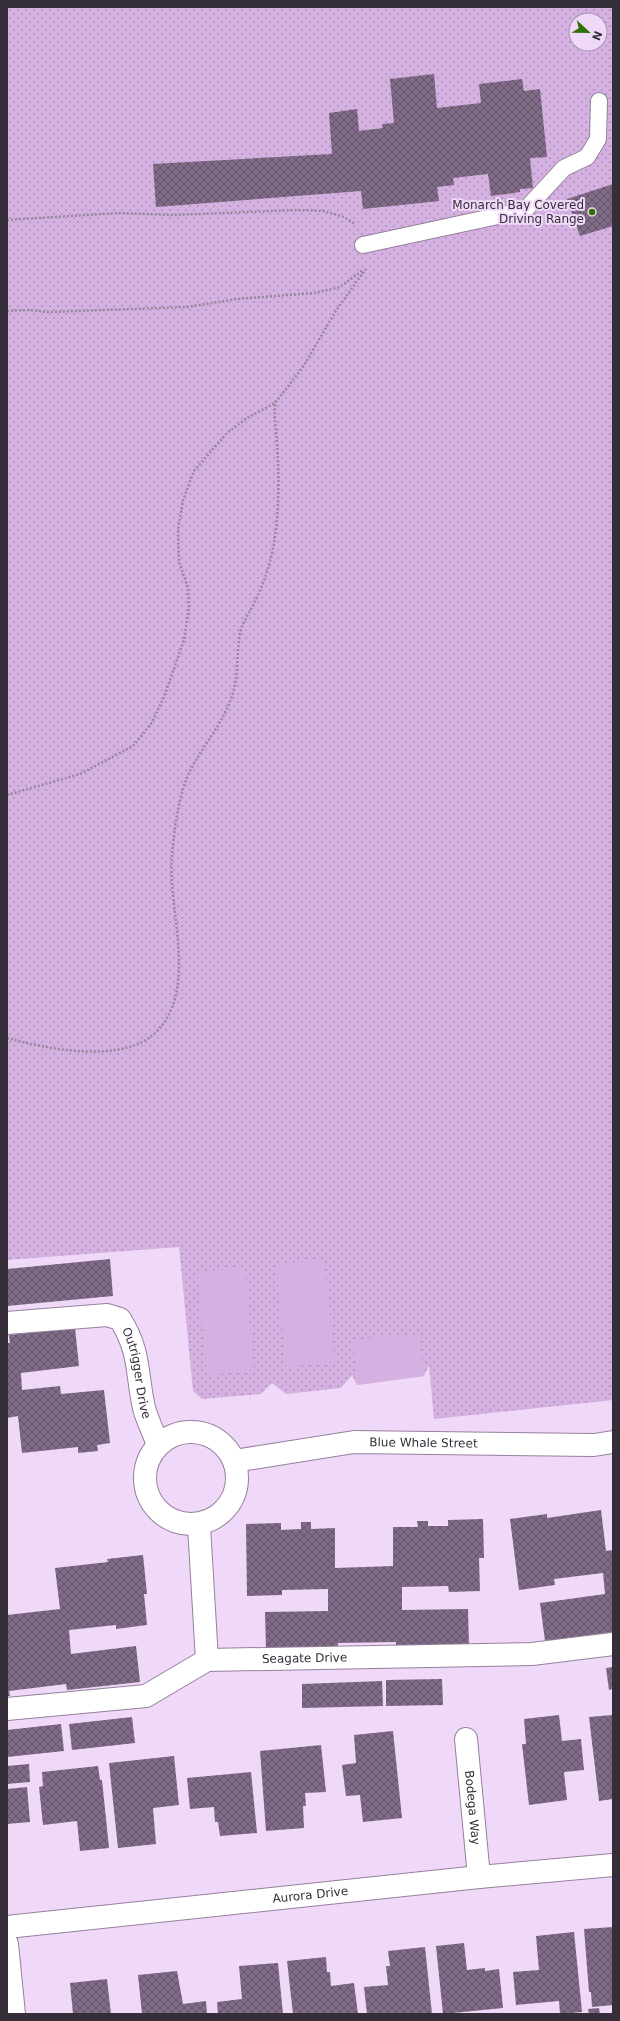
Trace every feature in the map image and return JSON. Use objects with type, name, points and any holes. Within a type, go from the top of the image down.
[{"type":"street","name":"Outrigger Drive","points":[[7,1323],[107,1315],[120,1319],[129,1334],[138,1359],[144,1409],[158,1445]]},
{"type":"street","points":[[186,1432],[201,1432],[215,1438],[227,1448],[234,1461],[238,1476],[236,1492],[229,1507],[217,1517],[199,1526],[173,1521],[160,1513],[151,1501],[146,1487],[146,1472],[150,1457],[158,1445],[171,1436],[186,1432]]},
{"type":"street","name":"Blue Whale Street","points":[[234,1461],[354,1442],[594,1445],[613,1442]]},
{"type":"street","points":[[199,1526],[207,1660]]},
{"type":"street","name":"Seagate Drive","points":[[7,1709],[146,1696],[207,1660],[532,1654],[613,1644]]},
{"type":"street","name":"Bodega Way","points":[[466,1739],[479,1877]]},
{"type":"street","name":"Aurora Drive","points":[[7,1927],[479,1877],[613,1865]]},
{"type":"street","points":[[7,1944],[14,2014]]},
{"type":"lane","points":[[363,245],[525,210],[564,168],[587,157],[598,139],[599,101]]},
{"type":"path","points":[[7,220],[118,213],[173,215],[297,210],[324,211],[344,217],[357,225]]},
{"type":"path","points":[[7,311],[28,310],[48,312],[187,306],[244,298],[314,294],[340,287],[367,267],[337,309],[303,367],[275,404],[248,418],[227,433],[194,471],[183,500],[178,538],[179,562],[188,588],[189,607],[184,640],[175,669],[151,724],[133,746],[80,774],[7,795]]},
{"type":"path","points":[[7,1038],[36,1046],[60,1050],[125,1049],[142,1042],[153,1034],[158,1030],[168,1016],[175,998],[178,976],[178,940],[171,883],[175,828],[181,798],[189,773],[220,726],[234,690],[242,627],[265,580],[272,556],[278,502],[277,443],[274,422],[275,404]]},
{"type":"shaded area","points":[[7,7],[613,7],[613,1400],[434,1419],[429,1365],[424,1376],[357,1385],[352,1375],[341,1388],[286,1394],[272,1383],[261,1394],[202,1399],[193,1391],[179,1247],[7,1260]]},
{"type":"shaded area","points":[[324,1259],[335,1362],[286,1367],[276,1264]]},
{"type":"shaded area","points":[[245,1267],[254,1370],[207,1375],[197,1272]]},
{"type":"shaded area","points":[[419,1334],[424,1376],[357,1385],[353,1340]]},
{"type":"building","points":[[434,74],[437,108],[481,103],[479,84],[522,79],[524,91],[540,89],[547,157],[530,158],[533,188],[520,189],[520,192],[491,196],[488,174],[453,178],[454,185],[437,187],[439,201],[363,209],[361,191],[156,207],[153,164],[332,154],[329,113],[357,109],[359,131],[383,128],[382,124],[394,123],[390,79]]},
{"type":"building","name":"Monarch Bay Covered Driving Range","points":[[613,184],[613,226],[580,236],[567,199]]},
{"type":"building","points":[[110,1259],[113,1296],[7,1306],[7,1269]]},
{"type":"building","points":[[75,1328],[79,1366],[21,1373],[22,1390],[60,1386],[61,1394],[104,1390],[110,1443],[97,1445],[98,1451],[78,1453],[78,1447],[22,1453],[18,1416],[7,1418],[7,1343],[10,1343],[9,1335]]},
{"type":"building","points":[[601,1510],[606,1551],[613,1550],[613,1632],[545,1641],[540,1603],[605,1594],[603,1573],[554,1579],[555,1585],[519,1590],[510,1519],[547,1514],[547,1518]]},
{"type":"building","points":[[483,1519],[484,1558],[479,1558],[480,1591],[449,1592],[448,1586],[402,1587],[402,1610],[468,1609],[469,1645],[396,1646],[396,1642],[338,1643],[338,1648],[266,1649],[265,1612],[328,1611],[328,1589],[282,1590],[282,1595],[247,1596],[246,1524],[281,1523],[281,1530],[301,1529],[301,1522],[311,1522],[311,1529],[335,1528],[335,1568],[393,1566],[393,1527],[418,1527],[417,1521],[428,1521],[428,1526],[448,1526],[448,1520]]},
{"type":"building","points":[[143,1555],[147,1594],[144,1594],[147,1625],[116,1629],[116,1625],[69,1630],[71,1654],[136,1646],[140,1682],[67,1690],[66,1684],[9,1691],[10,1696],[7,1696],[7,1615],[60,1609],[55,1568],[108,1562],[107,1559]]},
{"type":"building","points":[[613,1667],[613,1689],[609,1690],[606,1668]]},
{"type":"building","points":[[442,1679],[443,1705],[386,1706],[386,1680]]},
{"type":"building","points":[[382,1681],[383,1706],[302,1708],[302,1684]]},
{"type":"building","points":[[559,1715],[562,1741],[581,1739],[584,1770],[564,1772],[567,1800],[529,1805],[522,1744],[526,1744],[524,1719]]},
{"type":"building","points":[[612,1715],[613,1799],[599,1801],[589,1717]]},
{"type":"building","points":[[132,1717],[135,1743],[72,1750],[69,1724]]},
{"type":"building","points":[[61,1724],[64,1751],[7,1757],[7,1730]]},
{"type":"building","points":[[393,1731],[402,1818],[363,1822],[360,1795],[346,1796],[342,1765],[356,1763],[354,1735]]},
{"type":"building","points":[[321,1745],[326,1792],[305,1793],[306,1806],[303,1806],[304,1828],[266,1831],[260,1751]]},
{"type":"building","points":[[174,1756],[179,1805],[153,1808],[156,1844],[118,1848],[109,1763]]},
{"type":"building","points":[[29,1764],[30,1782],[7,1784],[7,1766]]},
{"type":"building","points":[[98,1766],[100,1780],[102,1780],[109,1848],[80,1851],[77,1821],[43,1825],[39,1787],[43,1786],[42,1772]]},
{"type":"building","points":[[251,1772],[257,1833],[220,1836],[218,1822],[215,1822],[214,1807],[190,1809],[187,1778]]},
{"type":"building","points":[[27,1787],[30,1822],[7,1824],[7,1789]]},
{"type":"building","points":[[613,1927],[613,2005],[592,2007],[591,1992],[589,1992],[584,1929]]},
{"type":"building","points":[[574,1932],[582,2012],[560,2014],[559,2001],[516,2005],[513,1972],[539,1970],[536,1936]]},
{"type":"building","points":[[464,1943],[467,1970],[485,1968],[485,1971],[499,1969],[503,2008],[443,2014],[436,1946]]},
{"type":"building","points":[[425,1947],[432,2014],[367,2014],[364,1987],[388,1985],[386,1966],[390,1966],[388,1951]]},
{"type":"building","points":[[326,1957],[327,1972],[330,1972],[331,1986],[354,1983],[358,2014],[293,2014],[287,1961]]},
{"type":"building","points":[[278,1963],[283,2014],[218,2014],[217,2002],[242,1999],[239,1966]]},
{"type":"building","points":[[177,1971],[183,2004],[206,2001],[207,2014],[142,2014],[138,1975]]},
{"type":"building","points":[[107,1979],[111,2014],[73,2014],[70,1983]]},
{"type":"building","points":[[599,2008],[600,2014],[589,2014],[588,2009]]},
{"type":"place","name":"Monarch Bay Covered Driving Range","points":[[592,212]]}]
